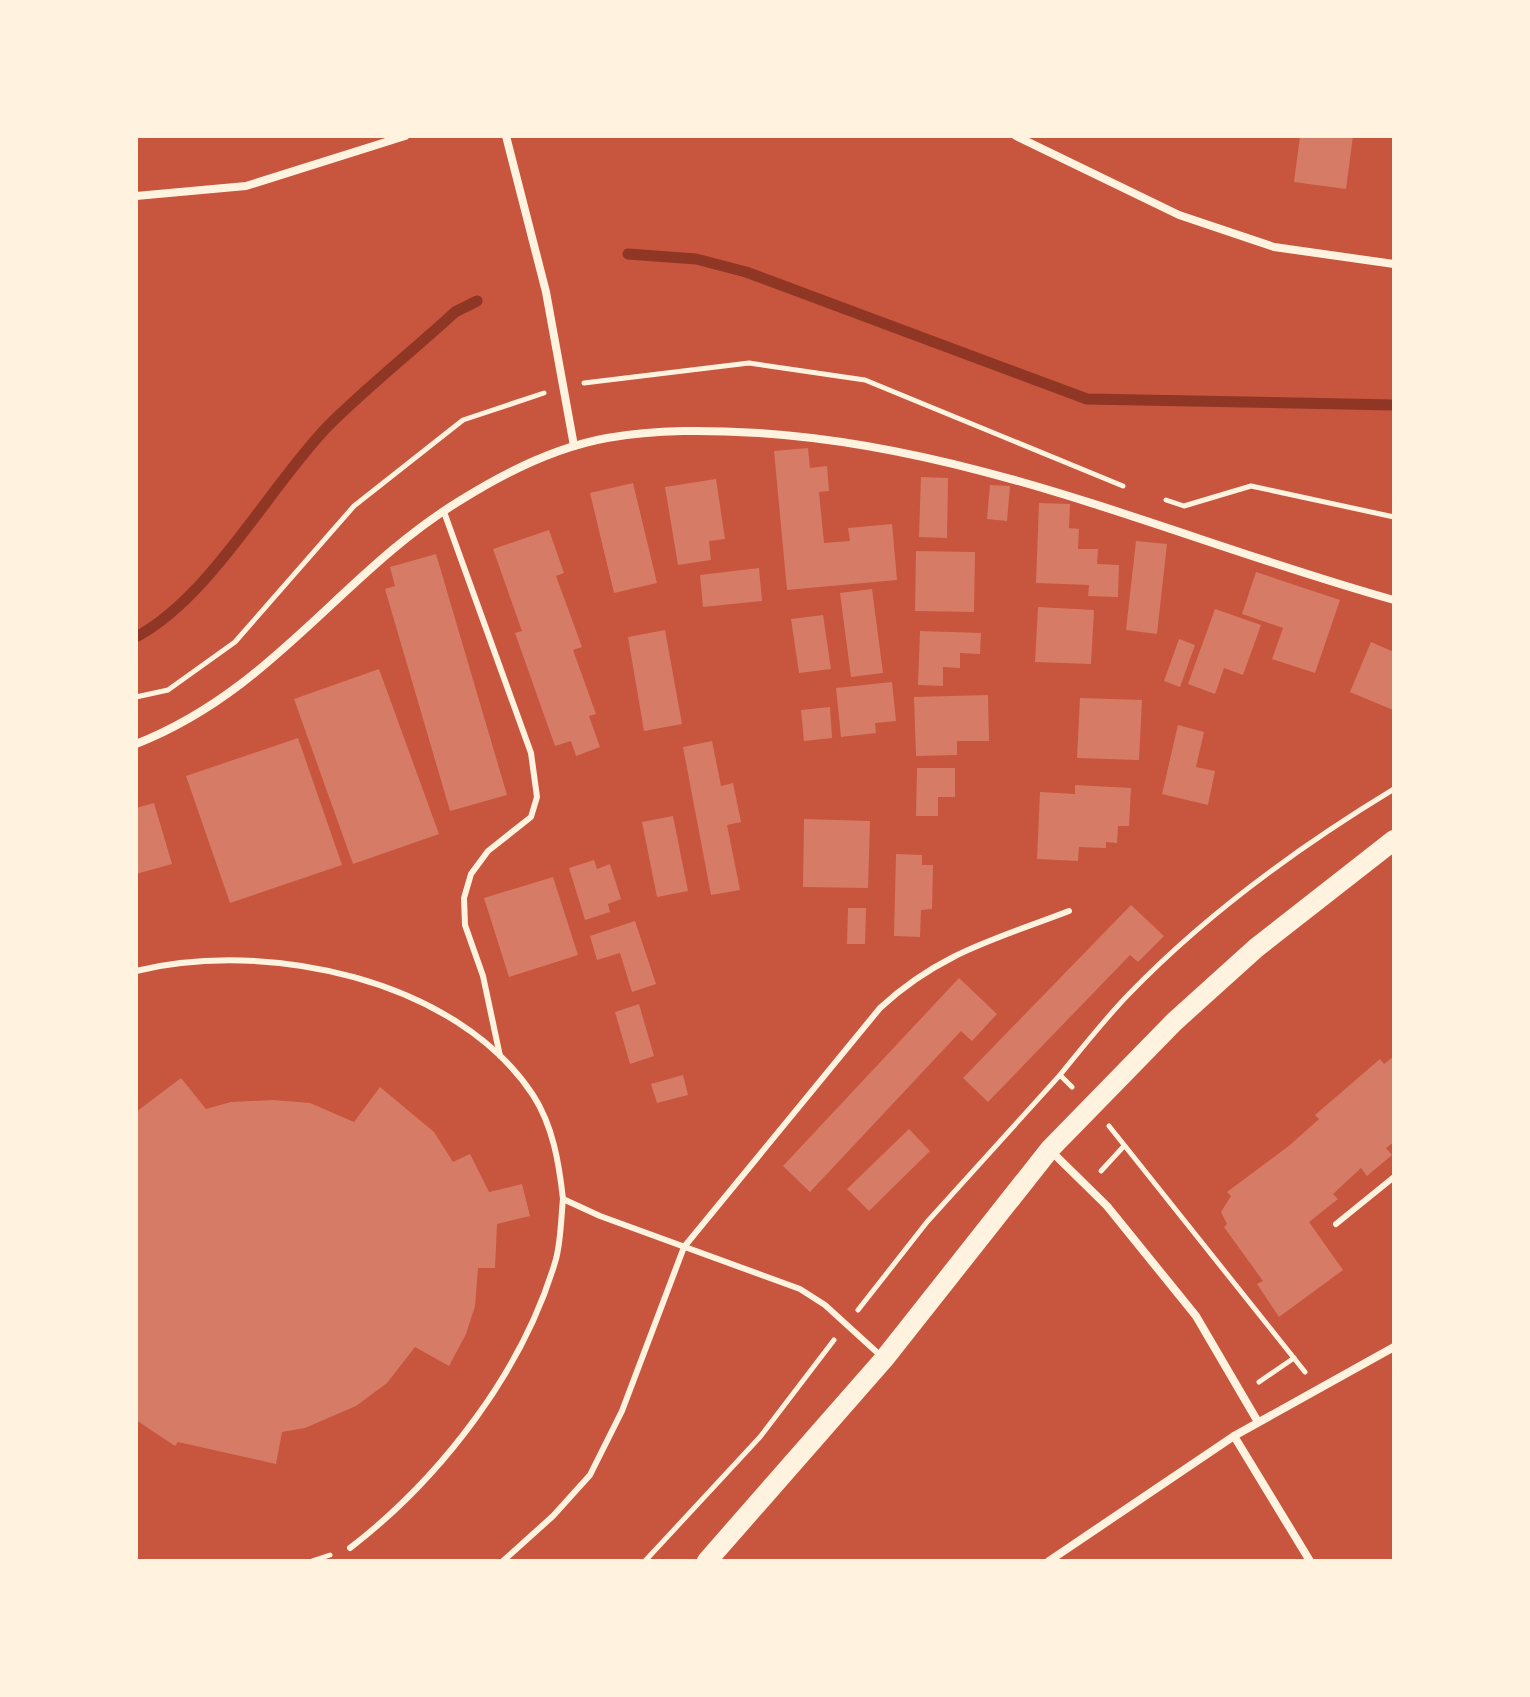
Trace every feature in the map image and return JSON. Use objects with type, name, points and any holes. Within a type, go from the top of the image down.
[{"type":"main road","points":[[707,1561],[884,1359],[1050,1149],[1174,1022],[1256,948],[1394,840]]},
{"type":"street","points":[[136,196],[246,186],[405,136]]},
{"type":"street","points":[[506,136],[528,214],[565,386],[574,446]]},
{"type":"street","points":[[1016,136],[1179,215],[1274,247],[1394,264]]},
{"type":"street","points":[[136,744],[185,722],[243,684],[390,554],[444,512],[513,472],[574,446],[608,438],[682,431],[807,436],[889,447],[1095,502],[1394,600]]},
{"type":"street","points":[[1050,1149],[1087,1186],[1196,1316],[1258,1422]]},
{"type":"street","points":[[1049,1561],[1234,1436],[1394,1347]]},
{"type":"street","points":[[1234,1436],[1310,1561]]},
{"type":"lane","points":[[444,512],[531,753],[537,797],[531,817],[488,851],[471,874],[464,898],[465,925],[483,976],[500,1056]]},
{"type":"lane","points":[[503,1561],[553,1516],[590,1475],[622,1411],[684,1247],[880,1008],[905,985],[955,953],[1069,911]]},
{"type":"lane","points":[[136,971],[206,961],[291,966],[353,977],[415,996],[465,1027],[500,1056],[534,1095],[558,1152],[563,1199],[557,1257],[535,1315],[504,1372],[471,1422],[393,1515],[350,1548]]},
{"type":"lane","points":[[1336,1224],[1394,1177]]},
{"type":"lane","points":[[563,1199],[800,1289],[825,1305],[884,1359]]},
{"type":"path","points":[[136,697],[168,690],[235,642],[354,506],[463,420],[565,386],[749,363],[865,380],[1132,489]]},
{"type":"path","points":[[1158,497],[1184,506],[1251,486],[1394,517]]},
{"type":"path","points":[[1318,1388],[1092,1106],[1060,1075],[1128,995],[1204,926],[1281,865],[1394,789]]},
{"type":"path","points":[[1087,1186],[1124,1145]]},
{"type":"path","points":[[1241,1394],[1294,1358]]},
{"type":"building","points":[[1300,136],[1353,136],[1346,189],[1294,182]]},
{"type":"building","points":[[808,448],[810,468],[827,466],[829,491],[819,492],[824,543],[850,541],[848,528],[892,524],[897,580],[787,590],[774,451]]},
{"type":"building","points":[[921,477],[948,478],[947,538],[919,537]]},
{"type":"building","points":[[716,479],[725,539],[709,541],[711,560],[678,565],[665,487]]},
{"type":"building","points":[[633,483],[657,583],[614,593],[590,493]]},
{"type":"building","points":[[990,485],[1010,486],[1007,521],[987,519]]},
{"type":"building","points":[[1039,503],[1070,504],[1069,528],[1079,529],[1078,549],[1098,549],[1097,564],[1119,565],[1118,597],[1088,596],[1089,585],[1036,583]]},
{"type":"building","points":[[549,530],[564,573],[556,576],[582,647],[573,650],[596,714],[589,716],[600,747],[576,756],[571,741],[555,746],[515,633],[522,631],[493,549]]},
{"type":"building","points":[[1136,541],[1167,544],[1157,634],[1126,630]]},
{"type":"building","points":[[916,551],[975,552],[974,612],[915,611]]},
{"type":"building","points":[[436,554],[507,795],[450,811],[385,589],[395,586],[390,567]]},
{"type":"building","points":[[759,568],[762,601],[703,607],[700,575]]},
{"type":"building","points":[[1256,572],[1340,600],[1315,673],[1272,659],[1283,628],[1242,614]]},
{"type":"building","points":[[872,589],[883,673],[851,677],[840,593]]},
{"type":"building","points":[[1038,607],[1094,610],[1091,664],[1035,662]]},
{"type":"building","points":[[1215,609],[1261,625],[1243,675],[1224,668],[1215,694],[1188,684]]},
{"type":"building","points":[[823,615],[831,669],[799,673],[791,619]]},
{"type":"building","points":[[665,630],[682,724],[644,731],[628,637]]},
{"type":"building","points":[[920,631],[981,633],[980,654],[960,653],[960,668],[943,667],[943,686],[918,685]]},
{"type":"building","points":[[1179,639],[1195,645],[1180,687],[1164,681]]},
{"type":"building","points":[[1371,642],[1394,652],[1393,710],[1350,692]]},
{"type":"building","points":[[379,669],[439,834],[353,864],[294,699]]},
{"type":"building","points":[[892,682],[896,721],[875,723],[876,733],[841,737],[836,688]]},
{"type":"building","points":[[988,695],[989,741],[957,741],[957,755],[916,756],[914,697]]},
{"type":"building","points":[[1080,698],[1142,700],[1139,760],[1077,758]]},
{"type":"building","points":[[830,707],[832,738],[804,741],[801,710]]},
{"type":"building","points":[[1178,725],[1204,732],[1196,767],[1215,771],[1208,805],[1162,794]]},
{"type":"building","points":[[298,738],[342,865],[230,903],[186,776]]},
{"type":"building","points":[[712,741],[721,786],[733,783],[741,822],[727,825],[740,890],[711,895],[683,747]]},
{"type":"building","points":[[917,768],[955,768],[955,797],[938,797],[938,816],[916,816]]},
{"type":"building","points":[[1075,785],[1131,788],[1129,826],[1118,826],[1117,843],[1106,842],[1106,848],[1079,847],[1078,861],[1037,859],[1040,792],[1075,794]]},
{"type":"building","points":[[154,803],[172,864],[136,874],[136,808]]},
{"type":"building","points":[[673,816],[688,891],[657,897],[642,822]]},
{"type":"building","points":[[804,819],[870,821],[868,888],[803,887]]},
{"type":"building","points":[[896,854],[922,855],[922,865],[933,865],[932,909],[921,910],[920,937],[894,936]]},
{"type":"building","points":[[594,860],[597,869],[610,864],[621,899],[608,904],[610,912],[585,920],[569,868]]},
{"type":"building","points":[[553,877],[578,955],[509,977],[484,898]]},
{"type":"building","points":[[1131,905],[1164,936],[1138,962],[1130,955],[988,1102],[963,1078]]},
{"type":"building","points":[[848,908],[866,908],[865,944],[847,944]]},
{"type":"building","points":[[635,921],[656,984],[632,992],[620,953],[597,960],[590,936]]},
{"type":"building","points":[[959,978],[997,1014],[972,1041],[961,1031],[810,1192],[783,1166]]},
{"type":"building","points":[[639,1004],[654,1056],[630,1064],[615,1012]]},
{"type":"building","points":[[1394,1056],[1394,1142],[1386,1148],[1392,1155],[1367,1176],[1361,1168],[1333,1194],[1338,1199],[1309,1222],[1343,1270],[1279,1317],[1257,1284],[1263,1281],[1224,1227],[1227,1224],[1221,1212],[1231,1196],[1227,1192],[1290,1145],[1319,1119],[1315,1115],[1380,1059],[1384,1064]]},
{"type":"building","points":[[683,1075],[688,1095],[657,1103],[651,1084]]},
{"type":"building","points":[[181,1078],[206,1109],[231,1102],[273,1100],[310,1103],[354,1122],[380,1087],[434,1132],[453,1162],[470,1154],[489,1192],[522,1184],[530,1216],[497,1224],[495,1268],[478,1268],[475,1306],[466,1334],[449,1366],[415,1347],[387,1383],[356,1406],[305,1428],[282,1432],[276,1464],[178,1442],[175,1446],[136,1420],[136,1112]]},
{"type":"building","points":[[909,1129],[930,1151],[869,1211],[847,1189]]},
{"type":"waterway","points":[[628,254],[696,259],[746,272],[1087,399],[1394,405]]},
{"type":"waterway","points":[[136,637],[163,619],[214,569],[328,426],[455,312],[477,301]]}]
